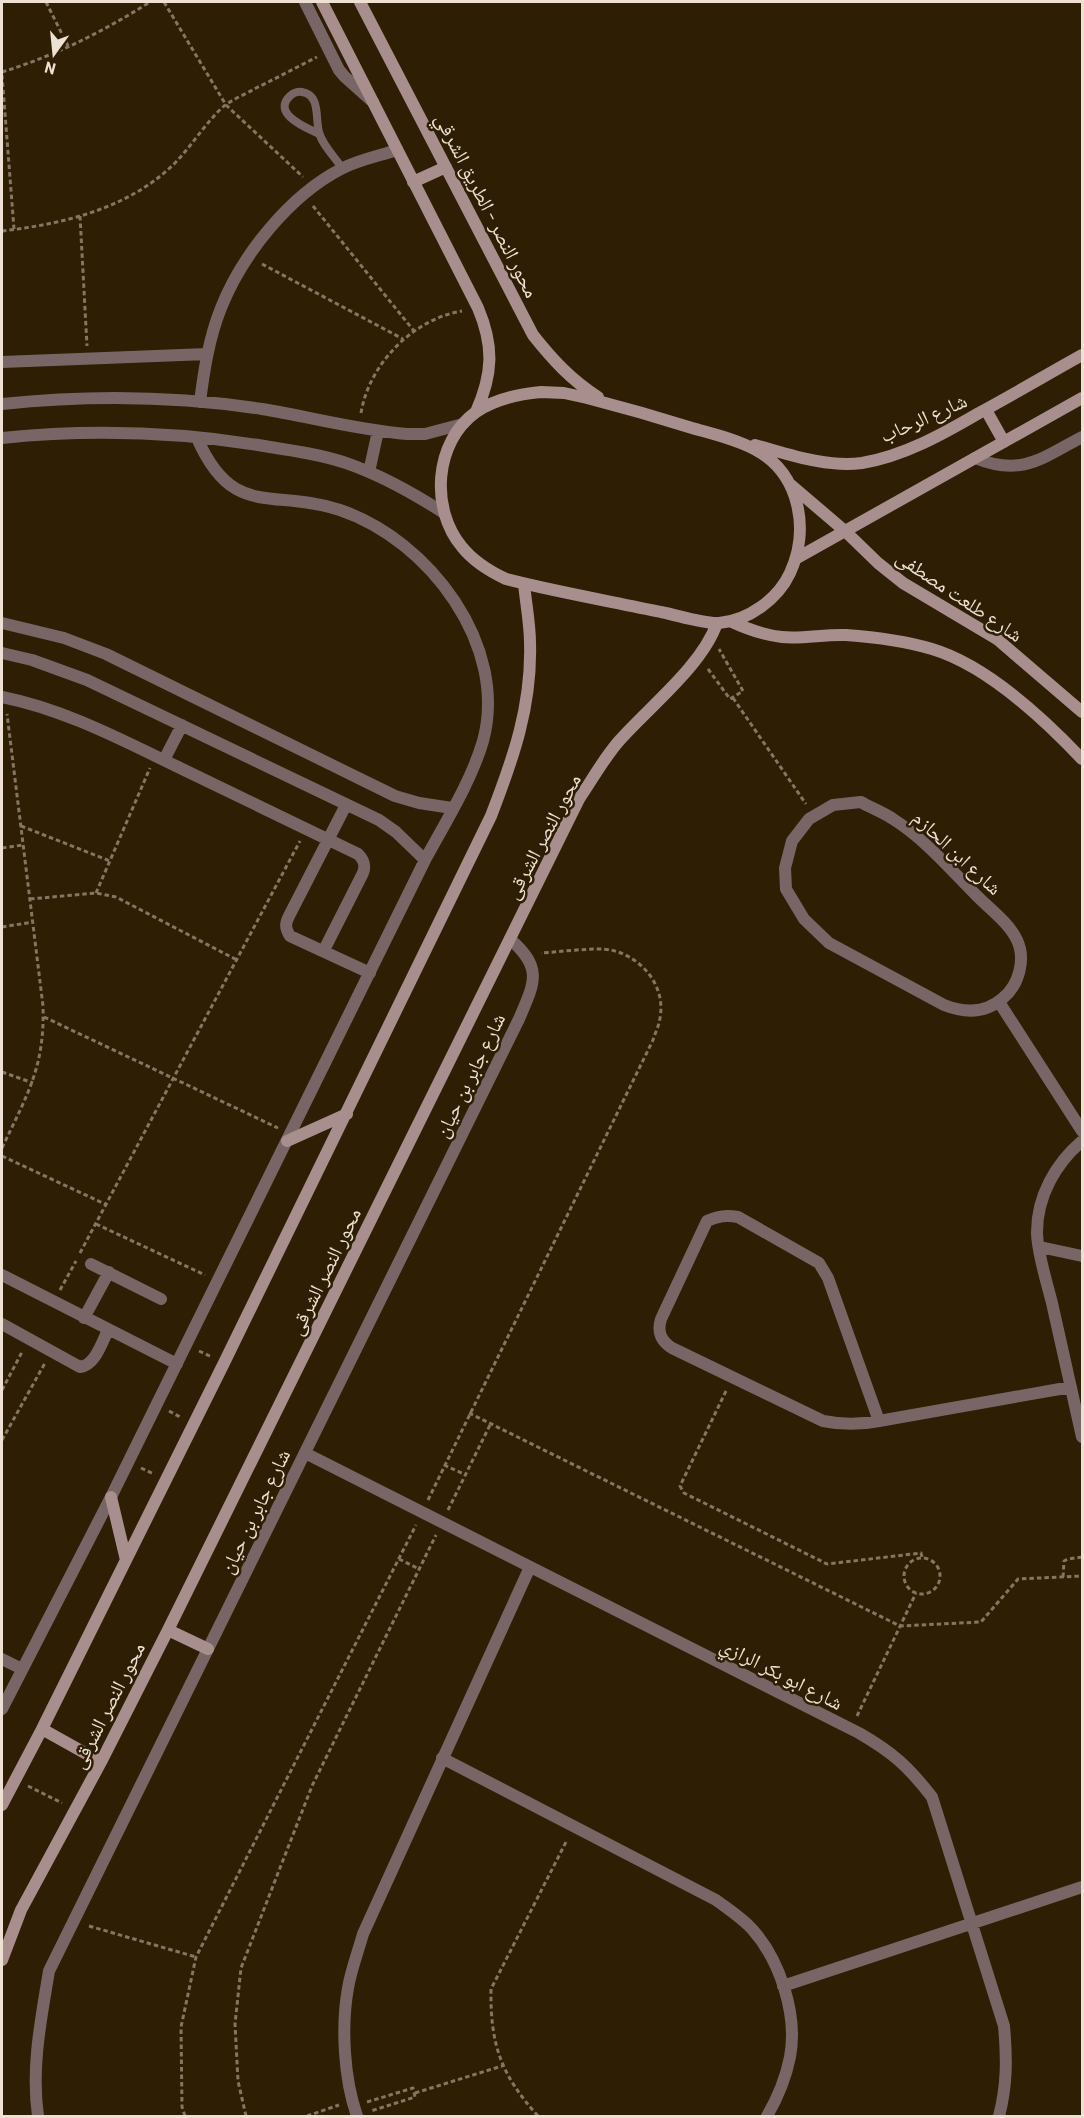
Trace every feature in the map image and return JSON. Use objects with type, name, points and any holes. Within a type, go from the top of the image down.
[{"type":"street","points":[[305,2],[345,77],[373,102]]},
{"type":"street","points":[[322,2],[486,327],[490,349],[490,371],[485,392],[476,412]]},
{"type":"street","name":"محور النصر - الطريق الشرقي","points":[[360,2],[533,335],[554,362],[571,378],[609,404]]},
{"type":"street","points":[[200,402],[207,354],[220,308],[242,266],[270,228],[308,190],[342,168],[397,150]]},
{"type":"street","points":[[413,182],[446,167]]},
{"type":"street","points":[[2,362],[207,354]]},
{"type":"street","name":"شارع الرحاب","points":[[733,440],[813,460],[831,463],[862,463],[913,448],[1083,355]]},
{"type":"street","points":[[733,440],[564,393],[519,394],[476,412],[463,424],[448,449],[441,476],[444,513],[456,538],[473,560],[506,579],[723,622],[754,632],[782,637],[844,635],[878,638],[942,653],[970,666],[990,679],[1035,714],[1083,759]]},
{"type":"street","points":[[797,558],[1083,398]]},
{"type":"street","points":[[2,404],[86,399],[200,402],[262,409],[407,434],[425,434],[463,424]]},
{"type":"street","points":[[986,410],[1004,442]]},
{"type":"street","points":[[369,472],[378,430]]},
{"type":"street","points":[[2,438],[94,432],[234,440],[319,456],[369,472],[398,485],[444,513]]},
{"type":"street","points":[[975,458],[994,466],[1016,467],[1036,461],[1083,436]]},
{"type":"street","points":[[2,1709],[129,1462],[452,808],[477,757],[486,723],[487,686],[478,651],[451,595],[424,562],[408,547],[374,525],[340,510],[322,505],[254,496],[231,486],[213,469],[197,438]]},
{"type":"street","name":"شارع طلعت مصطفى","points":[[733,440],[757,451],[778,468],[790,484],[903,583],[997,639],[1083,712]]},
{"type":"street","points":[[723,622],[752,612],[771,598],[787,580],[797,558],[801,538],[800,517],[790,484]]},
{"type":"street","points":[[2,1805],[194,1425],[491,816],[513,760],[527,703],[530,644],[524,584]]},
{"type":"street","name":"محور النصر الشرقى","points":[[2,1960],[21,1910],[168,1630],[579,799],[617,742],[661,698],[698,656],[723,622]]},
{"type":"street","points":[[2,623],[64,638],[106,654],[396,796],[419,803],[452,808]]},
{"type":"street","points":[[2,653],[32,660],[87,680],[346,805],[388,826],[425,860]]},
{"type":"street","points":[[3,697],[69,717],[160,758],[358,854],[365,866],[324,951]]},
{"type":"street","points":[[160,758],[182,725]]},
{"type":"street","name":"شارع ابن الحازم","points":[[861,802],[893,819],[922,842],[1005,923],[1017,940],[1021,956],[1020,971],[1014,986],[999,1002],[987,1008],[959,1011],[829,943],[804,919],[786,889],[785,868],[792,841],[814,816],[833,805],[861,802]]},
{"type":"street","points":[[346,805],[286,922],[286,930],[290,936],[370,973]]},
{"type":"street","points":[[510,939],[527,953]]},
{"type":"street","name":"شارع جابر بن حيان","points":[[38,2116],[36,2102],[38,2036],[49,1971],[519,1019],[529,996],[534,974],[527,953]]},
{"type":"street","points":[[999,1002],[1083,1131]]},
{"type":"street","points":[[289,1137],[346,1114]]},
{"type":"street","points":[[1083,1141],[1070,1152],[1052,1175],[1041,1203],[1037,1232],[1083,1437]]},
{"type":"street","points":[[879,1421],[824,1269],[819,1263],[738,1217],[717,1216],[707,1221],[659,1326],[659,1332],[666,1344],[824,1420],[842,1425],[861,1425],[1071,1388]]},
{"type":"street","points":[[1040,1247],[1083,1256]]},
{"type":"street","points":[[91,1264],[162,1299]]},
{"type":"street","points":[[84,1318],[109,1272]]},
{"type":"street","points":[[2,1275],[177,1364]]},
{"type":"street","points":[[2,1324],[80,1367],[91,1362],[108,1330]]},
{"type":"street","name":"شارع ابو بكر الرازي","points":[[305,1453],[851,1729],[887,1749],[912,1771],[932,1797],[1004,2026],[1007,2061],[1004,2097],[999,2116]]},
{"type":"street","points":[[111,1497],[126,1560]]},
{"type":"street","points":[[355,2110],[344,2045],[348,1988],[363,1934],[530,1567]]},
{"type":"street","points":[[168,1630],[208,1649]]},
{"type":"street","points":[[2,1659],[22,1669]]},
{"type":"street","points":[[42,1729],[100,1762]]},
{"type":"street","points":[[442,1758],[716,1900],[752,1929],[777,1967],[790,2010],[790,2056],[776,2100],[767,2116]]},
{"type":"street","points":[[783,1986],[1083,1887]]},
{"type":"lane","points":[[319,134],[288,115],[285,108],[290,95],[297,92],[311,95],[315,102],[319,134],[342,168]]},
{"type":"path","points":[[46,2],[69,48]]},
{"type":"path","points":[[14,229],[2,73],[69,48],[150,2]]},
{"type":"path","points":[[164,2],[226,105],[308,190],[414,331]]},
{"type":"path","points":[[2,231],[80,216],[132,196],[155,181],[175,163],[226,105],[330,51]]},
{"type":"path","points":[[80,216],[88,357]]},
{"type":"path","points":[[249,257],[403,339]]},
{"type":"path","points":[[359,427],[368,388],[377,370],[403,339],[434,319],[478,308]]},
{"type":"path","points":[[698,656],[729,699],[743,690],[712,637]]},
{"type":"path","points":[[2,1148],[33,1083],[41,1056],[44,1017],[3,697]]},
{"type":"path","points":[[733,698],[814,816]]},
{"type":"path","points":[[96,893],[160,758]]},
{"type":"path","points":[[21,826],[110,861]]},
{"type":"path","points":[[53,1302],[107,1205],[306,829]]},
{"type":"path","points":[[2,848],[23,845]]},
{"type":"path","points":[[30,899],[96,893],[116,897],[237,960]]},
{"type":"path","points":[[2,927],[33,922]]},
{"type":"path","points":[[185,2116],[182,2107],[182,2027],[196,1957],[399,1559],[648,1051],[660,1018],[659,993],[649,972],[631,957],[609,950],[527,953]]},
{"type":"path","points":[[44,1017],[289,1137]]},
{"type":"path","points":[[2,1072],[33,1083]]},
{"type":"path","points":[[2,1156],[107,1205]]},
{"type":"path","points":[[96,1224],[218,1281]]},
{"type":"path","points":[[2,1390],[29,1339]]},
{"type":"path","points":[[187,1344],[224,1363]]},
{"type":"path","points":[[2,1440],[51,1352]]},
{"type":"path","points":[[732,1377],[680,1486],[684,1493],[826,1564],[921,1553],[922,1557],[935,1563],[939,1568],[940,1582],[930,1593],[916,1593],[906,1584],[904,1577],[909,1563],[922,1557]]},
{"type":"path","points":[[157,1405],[194,1425]]},
{"type":"path","points":[[469,1413],[900,1626],[981,1622],[1018,1579],[1083,1576]]},
{"type":"path","points":[[246,2116],[238,2081],[235,2024],[242,1968],[312,1785],[491,1423]]},
{"type":"path","points":[[129,1462],[166,1479]]},
{"type":"path","points":[[444,1465],[466,1475]]},
{"type":"path","points":[[1063,1577],[1064,1561],[1068,1558],[1083,1557]]},
{"type":"path","points":[[399,1559],[419,1570]]},
{"type":"path","points":[[851,1729],[916,1593]]},
{"type":"path","points":[[15,1780],[75,1810]]},
{"type":"path","points":[[538,2116],[519,2095],[502,2066],[494,2040],[491,1989],[574,1826]]},
{"type":"path","points":[[74,1922],[196,1957]]},
{"type":"path","points":[[414,2093],[502,2066]]},
{"type":"path","points":[[307,2116],[355,2110],[415,2097],[414,2093],[412,2088],[355,2110]]}]
